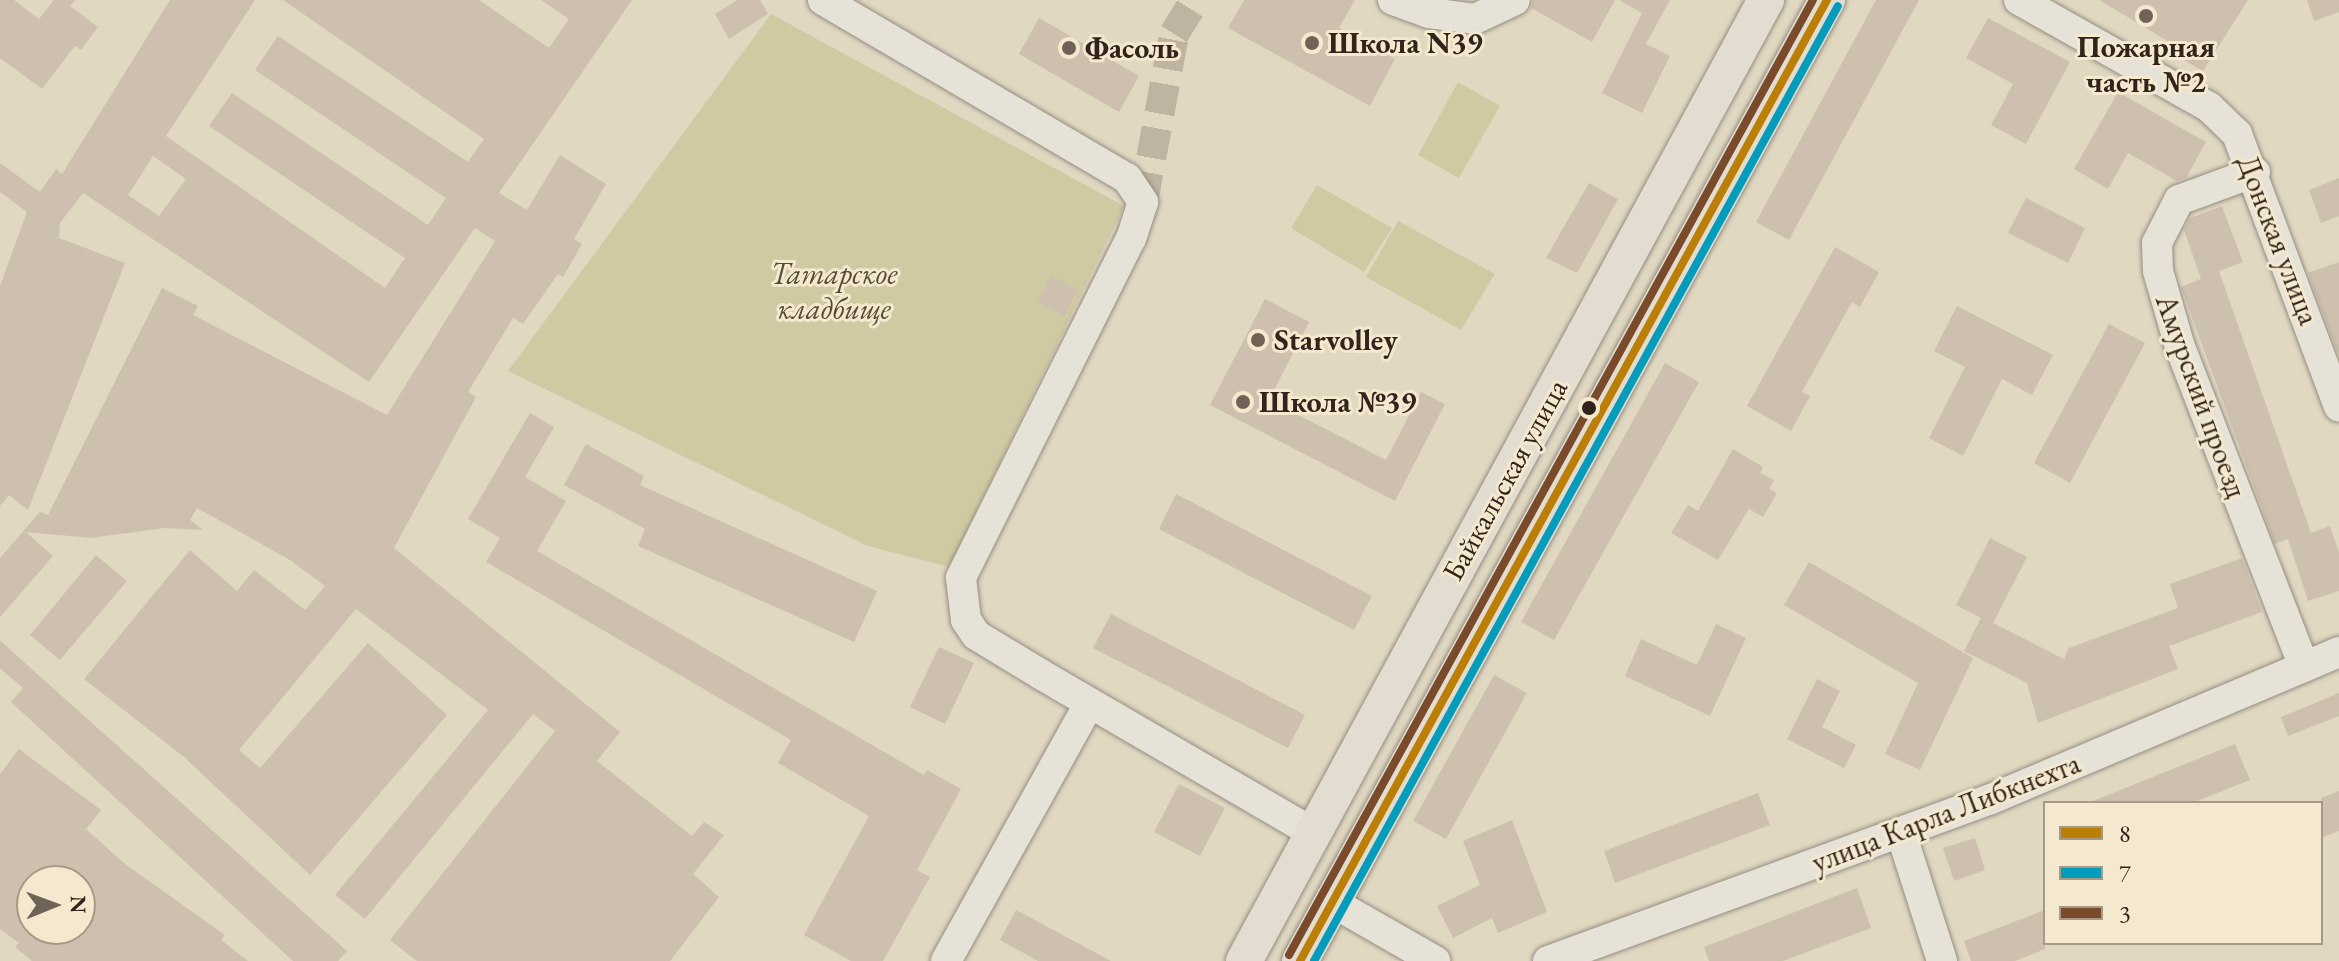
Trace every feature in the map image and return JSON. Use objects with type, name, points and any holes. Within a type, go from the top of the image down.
[{"type":"main road","name":"Байкальская улица","points":[[1244,961],[1766,0]]},
{"type":"main road","name":"Байкальская улица","points":[[1300,961],[1827,0]]},
{"type":"street","points":[[823,0],[1127,178],[1143,202],[1131,238],[961,578],[960,601],[976,635],[1313,833]]},
{"type":"street","points":[[1393,0],[1429,13],[1475,19],[1515,0]]},
{"type":"street","name":"Донская улица","points":[[2019,0],[2209,107],[2237,134],[2255,172],[2339,407]]},
{"type":"street","name":"Амурский проезд","points":[[2255,172],[2179,200],[2157,243],[2158,271],[2180,347],[2304,667]]},
{"type":"street","name":"улица Карла Либкнехта","points":[[1548,961],[1901,833],[2339,652]]},
{"type":"street","points":[[946,961],[1089,704]]},
{"type":"street","points":[[1901,833],[1942,961]]},
{"type":"street","points":[[1332,902],[1435,961]]},
{"type":"green space","name":"Татарское кладбище","points":[[771,14],[1124,206],[949,567],[868,546],[508,371]]},
{"type":"green space","points":[[1458,82],[1500,106],[1459,178],[1418,155]]},
{"type":"green space","points":[[1317,185],[1392,228],[1364,272],[1291,228]]},
{"type":"green space","points":[[1398,221],[1495,274],[1461,330],[1366,277]]},
{"type":"building","points":[[0,0],[14,0],[39,19],[54,0],[75,0],[70,6],[98,27],[81,50],[75,46],[42,89],[0,58]]},
{"type":"building","points":[[170,0],[255,0],[166,136],[385,288],[405,258],[209,126],[232,93],[428,225],[446,198],[255,70],[278,36],[468,162],[484,139],[283,0],[479,0],[549,48],[569,19],[541,0],[632,0],[499,193],[527,210],[560,155],[606,184],[574,239],[582,244],[563,277],[558,274],[523,324],[513,318],[468,392],[476,397],[394,548],[620,732],[597,761],[692,836],[704,822],[724,835],[693,874],[719,897],[670,961],[417,961],[390,940],[555,731],[533,714],[365,919],[335,895],[488,710],[356,609],[239,750],[260,768],[368,643],[447,715],[310,875],[184,757],[84,679],[190,550],[237,591],[254,570],[305,610],[325,586],[290,560],[197,508],[190,520],[203,530],[164,528],[91,538],[26,532],[53,556],[0,617],[0,558],[40,512],[48,515],[162,288],[198,306],[193,315],[387,415],[495,241],[475,228],[369,382],[83,193],[60,223],[59,238],[125,263],[28,510],[9,495],[0,506],[0,286],[27,212],[0,192],[0,163],[40,192],[56,169],[62,174]],"holes":[[[153,156],[186,179],[159,216],[128,195]]]},
{"type":"building","points":[[737,0],[760,0],[768,14],[729,39],[715,14]]},
{"type":"building","name":"Школа N39","points":[[1244,0],[1355,0],[1339,28],[1395,59],[1370,106],[1228,28]]},
{"type":"building","points":[[1533,0],[1615,0],[1592,42],[1531,8]]},
{"type":"building","points":[[1619,0],[1670,0],[1646,44],[1670,56],[1642,113],[1602,93],[1642,13]]},
{"type":"building","points":[[1876,0],[1919,0],[1789,240],[1756,222]]},
{"type":"building","points":[[2099,0],[2248,0],[2203,71],[2172,53],[2176,46]]},
{"type":"building","points":[[2307,0],[2339,0],[2339,12],[2314,21]]},
{"type":"building","points":[[1039,18],[1139,76],[1119,112],[1019,54]]},
{"type":"building","points":[[1988,18],[2070,62],[2026,144],[1991,125],[2013,84],[1966,58]]},
{"type":"building","points":[[2118,92],[2206,142],[2186,178],[2177,181],[2128,153],[2108,189],[2074,169]]},
{"type":"building","points":[[2339,178],[2339,216],[2321,223],[2309,190]]},
{"type":"building","points":[[1589,183],[1618,199],[1577,273],[1546,258]]},
{"type":"building","points":[[2026,198],[2085,228],[2068,263],[2008,233]]},
{"type":"building","points":[[2222,206],[2243,262],[2219,271],[2311,533],[2330,526],[2339,553],[2339,591],[2308,601],[2288,539],[2275,544],[2181,287],[2201,279],[2184,230],[2190,218]]},
{"type":"building","points":[[1835,247],[1879,272],[1860,307],[1852,302],[1802,392],[1810,396],[1791,431],[1747,406]]},
{"type":"building","points":[[2339,262],[2339,356],[2308,273]]},
{"type":"building","points":[[1051,276],[1077,289],[1065,316],[1038,303]]},
{"type":"building","name":"Школа №39","points":[[1265,299],[1309,322],[1269,400],[1386,460],[1421,392],[1445,404],[1395,501],[1210,405]]},
{"type":"building","points":[[1957,306],[2053,355],[2032,395],[2002,379],[1963,456],[1929,438],[1965,367],[1934,351]]},
{"type":"building","points":[[2109,324],[2145,343],[2070,483],[2034,463]]},
{"type":"building","points":[[1665,363],[1699,382],[1554,640],[1521,622]]},
{"type":"building","points":[[530,413],[554,427],[525,477],[566,501],[537,551],[924,775],[927,770],[961,789],[917,870],[930,877],[883,961],[851,961],[804,935],[869,816],[778,763],[791,740],[486,562],[500,538],[468,519]]},
{"type":"building","points":[[586,444],[644,476],[640,485],[877,591],[854,642],[638,546],[645,529],[564,485]]},
{"type":"building","points":[[1733,449],[1763,467],[1760,473],[1774,480],[1769,489],[1777,493],[1763,517],[1749,509],[1718,560],[1671,533],[1688,505],[1698,511]]},
{"type":"building","points":[[1176,494],[1372,596],[1354,630],[1159,529]]},
{"type":"building","points":[[1990,538],[2027,557],[1993,623],[2064,659],[2069,648],[2178,608],[2170,584],[2242,558],[2262,612],[2169,646],[2178,669],[2038,723],[2027,683],[1964,651],[1981,618],[1956,605]]},
{"type":"building","points":[[96,555],[127,581],[60,660],[30,635]]},
{"type":"building","points":[[1809,562],[1973,658],[1920,770],[1885,754],[1918,683],[1784,605]]},
{"type":"building","points":[[1111,614],[1305,715],[1288,748],[1093,648]]},
{"type":"building","points":[[1716,624],[1746,638],[1710,716],[1625,676],[1641,639],[1697,665]]},
{"type":"building","points":[[0,640],[347,951],[338,961],[293,961],[11,702],[23,688],[0,668]]},
{"type":"building","points":[[939,647],[974,663],[945,724],[910,707]]},
{"type":"building","points":[[1494,675],[1527,693],[1446,839],[1413,821]]},
{"type":"building","points":[[1817,679],[1840,691],[1822,727],[1856,745],[1844,768],[1787,739]]},
{"type":"building","points":[[2339,693],[2339,716],[2288,736],[2281,717]]},
{"type":"building","points":[[2235,744],[2250,780],[2197,801],[2093,801]]},
{"type":"building","points":[[19,749],[101,810],[86,829],[125,864],[225,935],[221,940],[248,961],[32,961],[15,947],[96,945],[96,865],[16,865],[16,941],[0,929],[0,774]]},
{"type":"building","points":[[1179,784],[1225,808],[1200,856],[1154,832]]},
{"type":"building","points":[[2339,791],[2339,831],[2323,837],[2323,801],[2321,798]]},
{"type":"building","points":[[1758,793],[1770,825],[1615,883],[1604,851]]},
{"type":"building","points":[[1512,820],[1547,912],[1498,933],[1492,918],[1453,938],[1437,906],[1480,885],[1463,841]]},
{"type":"building","points":[[1975,838],[1985,870],[1954,881],[1943,848]]},
{"type":"building","points":[[1857,888],[1871,928],[1783,961],[1709,961],[1704,947]]},
{"type":"building","points":[[1016,910],[1111,961],[1038,961],[1000,940]]},
{"type":"building","points":[[2043,911],[2045,949],[2015,961],[1971,961],[1964,941]]},
{"type":"tunnel","points":[[1143,202],[1174,34],[1195,0]]},
{"type":"transit line","name":"3","points":[[1289,955],[1813,0]]},
{"type":"transit line","name":"8","points":[[1300,961],[1827,0]]},
{"type":"transit line","name":"7","points":[[1314,961],[1838,6]]},
{"type":"place","name":"Пожарная часть №2","points":[[2146,16]]},
{"type":"place","name":"Школа N39","points":[[1312,43]]},
{"type":"place","name":"Фасоль","points":[[1069,48]]},
{"type":"place","name":"Starvolley","points":[[1258,340]]},
{"type":"place","name":"Школа №39","points":[[1243,402]]}]
